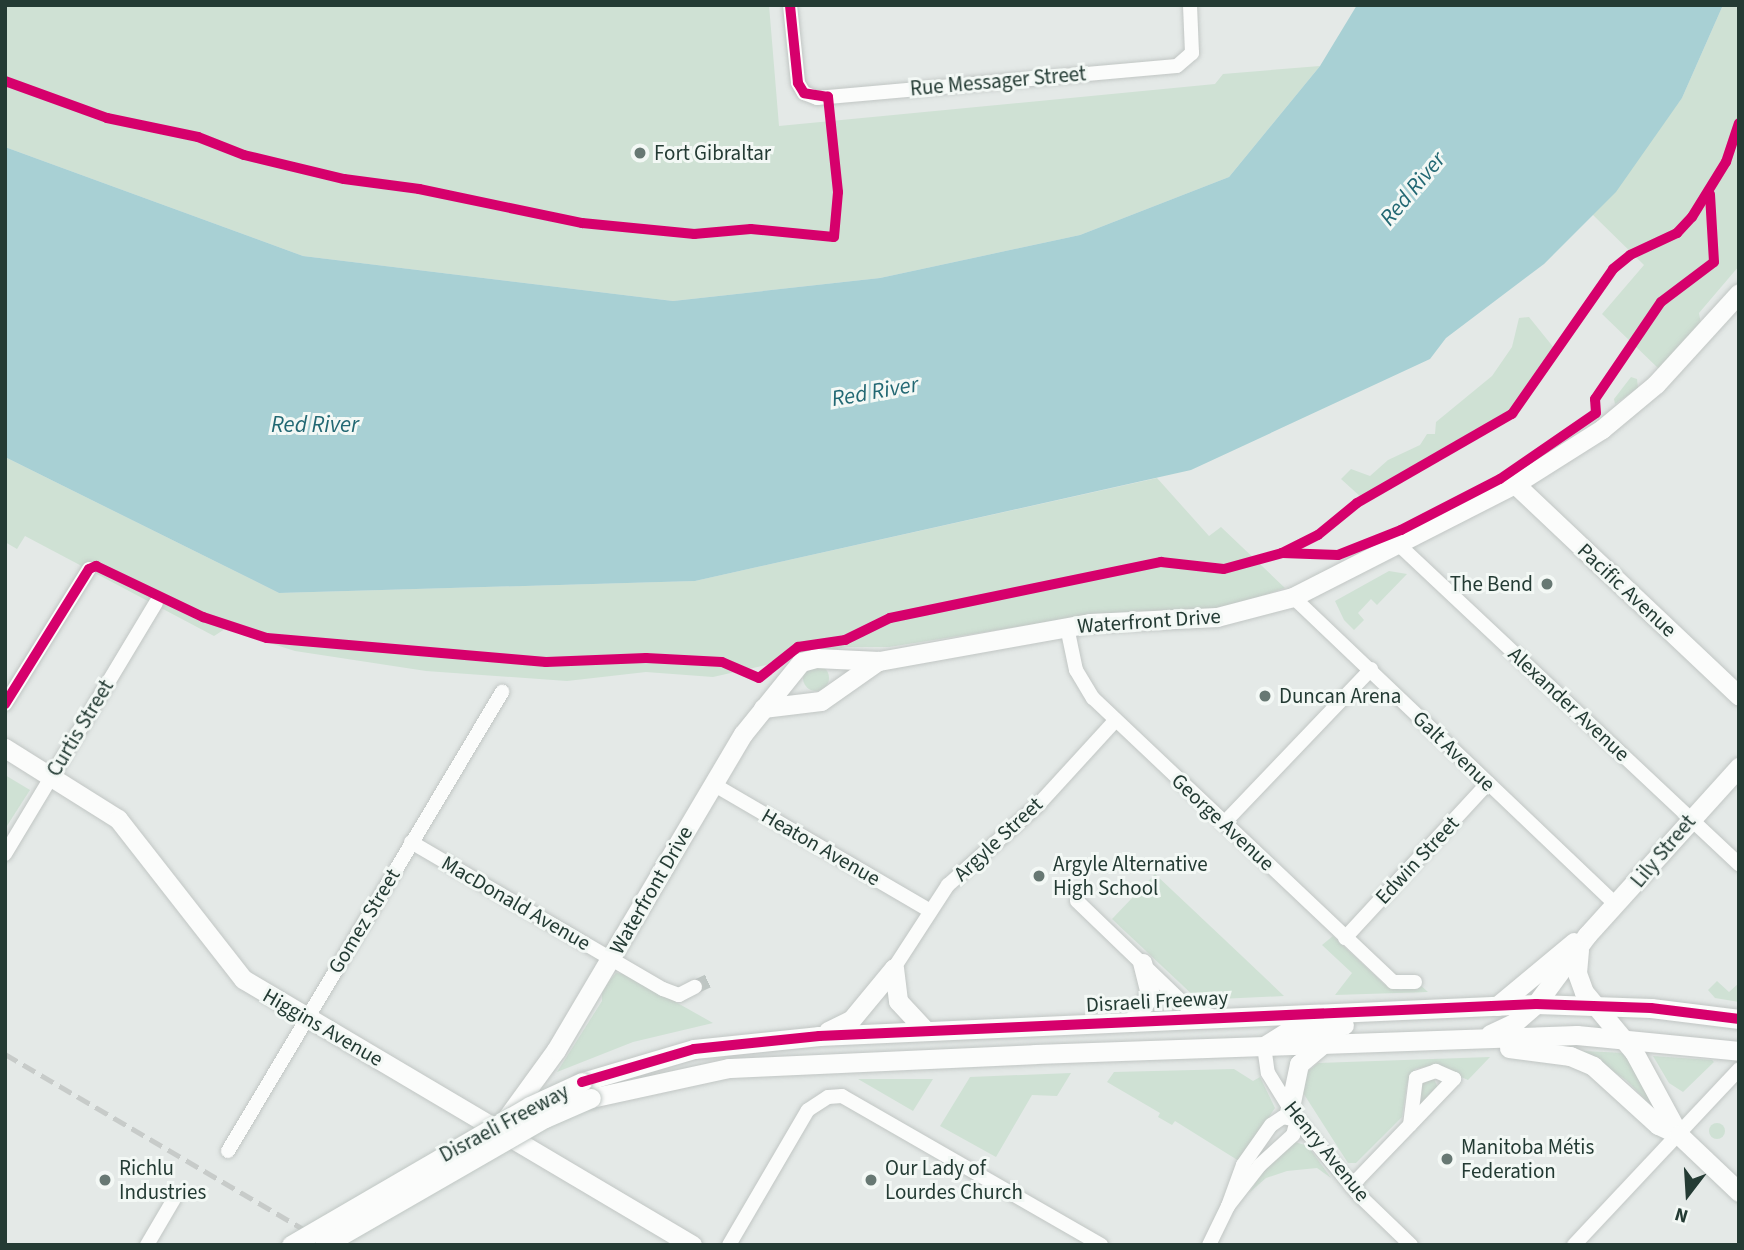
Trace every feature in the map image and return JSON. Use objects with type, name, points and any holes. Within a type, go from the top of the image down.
[{"type":"main road","name":"Waterfront Drive","points":[[506,1134],[713,784],[763,708],[804,660],[879,660],[1068,627],[1217,617],[1293,597],[1515,484],[1639,400],[1736,302]]},
{"type":"main road","name":"Pacific Avenue","points":[[1515,484],[1739,696]]},
{"type":"main road","points":[[819,658],[835,671],[833,692]]},
{"type":"main road","name":"Waterfront Drive","points":[[763,708],[821,701],[879,660]]},
{"type":"main road","points":[[795,668],[793,688],[808,702]]},
{"type":"main road","name":"Higgins Avenue","points":[[5,748],[118,818],[243,979],[692,1245]]},
{"type":"main road","name":"Lily Street","points":[[1483,1038],[1514,1023],[1536,1004],[1583,942],[1690,818],[1739,767]]},
{"type":"main road","name":"Lily Street","points":[[1497,1006],[1583,942]]},
{"type":"main road","points":[[1583,942],[1577,973],[1594,1006],[1625,1038],[1678,1135]]},
{"type":"main road","points":[[1132,1022],[1150,994],[1142,963]]},
{"type":"main road","points":[[894,968],[898,1001],[926,1031]]},
{"type":"main road","points":[[819,1036],[851,1020],[894,968]]},
{"type":"main road","name":"Disraeli Freeway","points":[[291,1245],[530,1106],[586,1090],[694,1049],[819,1036],[1536,1004],[1594,1006],[1739,1020]]},
{"type":"main road","points":[[1264,1046],[1293,1028],[1350,1024],[1399,1010]]},
{"type":"main road","name":"Disraeli Freeway","points":[[324,1245],[544,1118],[586,1090],[729,1068],[1483,1038],[1625,1038],[1739,1051]]},
{"type":"main road","points":[[1414,1040],[1556,1053],[1578,1058],[1610,1077],[1658,1125],[1678,1135],[1739,1192]]},
{"type":"main road","points":[[1293,1113],[1299,1064],[1323,1044]]},
{"type":"street","name":"Rue Messager Street","points":[[790,5],[798,83],[804,93],[817,98],[1171,67],[1190,58],[1190,5]]},
{"type":"street","name":"Alexander Avenue","points":[[1398,544],[1739,864]]},
{"type":"street","points":[[5,704],[89,569]]},
{"type":"street","name":"Galt Avenue","points":[[1293,597],[1616,905]]},
{"type":"street","name":"Curtis Street","points":[[5,854],[156,603]]},
{"type":"street","name":"George Avenue","points":[[1068,627],[1080,679],[1115,721],[1393,982],[1415,982]]},
{"type":"street","points":[[1224,823],[1371,670]]},
{"type":"street","name":"Gomez Street","points":[[228,1151],[502,692]]},
{"type":"street","name":"Argyle Street","points":[[894,968],[948,885],[1037,806],[1115,721]]},
{"type":"street","name":"Edwin Street","points":[[1345,938],[1488,783]]},
{"type":"street","name":"Heaton Avenue","points":[[713,784],[929,911]]},
{"type":"street","name":"MacDonald Avenue","points":[[411,842],[679,995],[695,987]]},
{"type":"street","points":[[1077,901],[1185,1005],[1212,1017]]},
{"type":"street","name":"Henry Avenue","points":[[1264,1046],[1268,1073],[1293,1113],[1351,1186],[1411,1245]]},
{"type":"street","points":[[1574,1245],[1739,1069]]},
{"type":"street","points":[[729,1245],[808,1110],[828,1097],[854,1101],[1101,1245]]},
{"type":"street","points":[[1209,1245],[1243,1166],[1271,1125],[1293,1113],[1293,1135],[1259,1165],[1228,1206]]},
{"type":"street","points":[[1351,1186],[1410,1125]]},
{"type":"street","points":[[148,1245],[174,1199]]},
{"type":"green space","points":[[5,5],[769,5],[779,126],[1215,84],[1223,74],[1320,66],[1229,177],[1080,235],[880,278],[673,301],[303,256],[5,147]]},
{"type":"green space","points":[[1723,5],[1739,5],[1739,266],[1699,313],[1701,324],[1659,369],[1602,314],[1644,265],[1592,214],[1682,98]]},
{"type":"green space","points":[[1529,317],[1554,348],[1512,412],[1362,498],[1341,479],[1351,469],[1370,476],[1388,460],[1420,445],[1427,434],[1435,434],[1436,422],[1492,376],[1512,347],[1519,318]]},
{"type":"green space","points":[[1631,377],[1637,379],[1638,388],[1615,404],[1614,399]]},
{"type":"green space","points":[[5,457],[279,593],[695,581],[1157,478],[1209,536],[1221,527],[1285,588],[1220,610],[1105,613],[889,647],[846,647],[713,677],[646,672],[567,681],[426,671],[295,651],[225,629],[214,636],[25,536],[17,549],[5,542]]},
{"type":"green space","points":[[1389,571],[1407,574],[1377,605],[1371,599],[1358,613],[1364,620],[1354,630],[1344,620],[1335,601]]},
{"type":"green space","points":[[816,665],[825,669],[829,678],[825,687],[816,691],[807,687],[803,678],[807,669]]},
{"type":"green space","points":[[5,775],[30,790],[5,829]]},
{"type":"green space","points":[[1155,874],[1284,996],[1198,1000],[1112,919]]},
{"type":"green space","points":[[1333,936],[1385,985],[1401,990],[1418,983],[1428,992],[1335,995],[1352,973],[1322,945]]},
{"type":"green space","points":[[616,973],[626,974],[713,1023],[633,1042],[557,1072],[602,1001],[602,990]]},
{"type":"green space","points":[[1717,981],[1729,992],[1739,983],[1739,1002],[1715,998],[1708,990]]},
{"type":"green space","points":[[1583,1051],[1625,1053],[1662,1116],[1626,1080]]},
{"type":"green space","points":[[1653,1056],[1714,1062],[1683,1092],[1669,1083]]},
{"type":"green space","points":[[1490,1057],[1468,1080],[1434,1065],[1415,1069],[1407,1084],[1402,1117],[1356,1163],[1348,1163],[1300,1088],[1300,1078],[1318,1063]]},
{"type":"green space","points":[[1234,1069],[1253,1081],[1260,1077],[1275,1108],[1239,1161],[1175,1121],[1172,1125],[1158,1117],[1160,1113],[1107,1082],[1114,1072]]},
{"type":"green space","points":[[1071,1073],[1057,1096],[1032,1095],[996,1157],[940,1126],[970,1077]]},
{"type":"green space","points":[[858,1079],[933,1079],[913,1111]]},
{"type":"green space","points":[[1434,1079],[1438,1088],[1421,1106],[1422,1080]]},
{"type":"green space","points":[[1717,1123],[1723,1125],[1723,1137],[1717,1139],[1711,1137],[1709,1131],[1711,1125]]},
{"type":"green space","points":[[1295,1142],[1308,1146],[1331,1178],[1317,1168],[1287,1171],[1266,1178],[1249,1193],[1264,1170]]},
{"type":"water","name":"Red River","points":[[1357,5],[1723,5],[1682,98],[1616,192],[1544,264],[1446,338],[1430,359],[1191,470],[695,581],[279,593],[5,457],[5,147],[303,256],[673,301],[880,278],[1080,235],[1229,177],[1320,66]]},
{"type":"tunnel","points":[[695,987],[712,979]]},
{"type":"railway","points":[[5,1054],[330,1245]]},
{"type":"cycle path","points":[[5,81],[107,118],[198,137],[244,155],[344,179],[419,189],[582,223],[694,234],[751,229],[834,237],[838,192],[828,97],[804,93],[798,83],[790,5]]},
{"type":"cycle path","points":[[5,704],[89,569],[96,566],[203,617],[267,638],[546,662],[646,658],[722,662],[759,678],[798,647],[845,640],[890,618],[1161,562],[1224,569],[1282,553],[1318,535],[1357,503],[1512,414],[1613,269],[1630,255],[1677,233],[1692,217],[1726,162],[1739,123]]},
{"type":"cycle path","points":[[1282,553],[1338,555],[1401,530],[1500,479],[1596,413],[1595,399],[1661,302],[1714,262],[1710,194]]},
{"type":"cycle path","points":[[582,1082],[694,1049],[819,1036],[1536,1004],[1651,1008],[1739,1019]]},
{"type":"place","name":"Fort Gibraltar","points":[[640,153]]},
{"type":"place","name":"The Bend","points":[[1547,584]]},
{"type":"place","name":"Duncan Arena","points":[[1265,696]]},
{"type":"place","name":"Argyle Alternative High School","points":[[1039,876]]},
{"type":"place","name":"Manitoba Métis Federation","points":[[1447,1159]]},
{"type":"place","name":"Richlu Industries","points":[[105,1180]]},
{"type":"place","name":"Our Lady of Lourdes Church","points":[[871,1180]]}]
